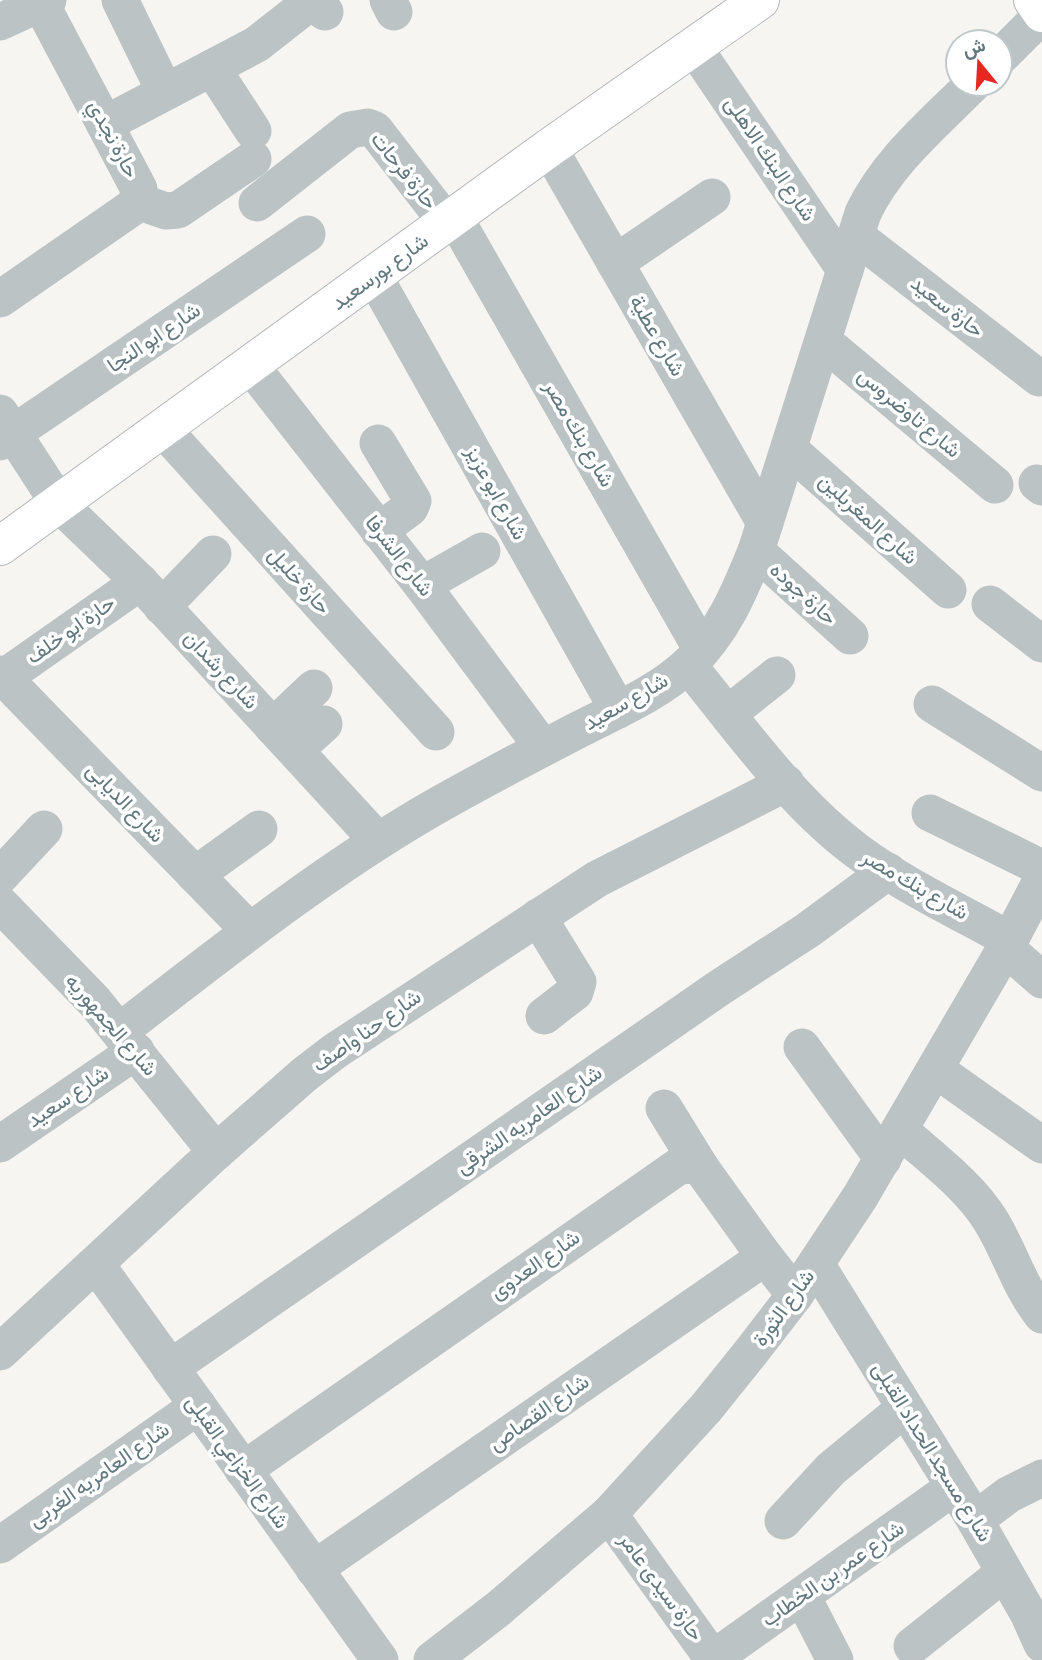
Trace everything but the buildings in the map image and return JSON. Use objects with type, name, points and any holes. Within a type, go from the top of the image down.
[{"type":"main road","name":"شارع بورسعيد","points":[[0,546],[550,148],[760,0]]},
{"type":"main road","points":[[1033,0],[1042,14]]},
{"type":"street","points":[[120,0],[165,92]]},
{"type":"street","points":[[0,22],[44,2]]},
{"type":"street","name":"حارة نجدي","points":[[0,299],[133,207],[139,189],[44,2]]},
{"type":"street","points":[[105,124],[257,44],[308,4],[314,4],[325,12]]},
{"type":"street","points":[[1014,43],[1042,14]]},
{"type":"street","name":"شارع البنك الاهلى","points":[[694,47],[845,270]]},
{"type":"street","points":[[137,201],[166,211],[178,210],[253,145],[212,68]]},
{"type":"street","name":"شارع سعيد","points":[[3,1137],[128,1041],[250,931],[378,841],[543,748],[654,691],[695,657],[721,627],[736,601],[761,537],[863,213],[884,176],[959,98]]},
{"type":"street","name":"حارة فرحات","points":[[257,204],[350,130],[368,127],[375,130],[451,221]]},
{"type":"street","name":"شارع عطية","points":[[550,148],[615,263],[761,537]]},
{"type":"street","points":[[615,263],[712,197]]},
{"type":"street","name":"شارع بنك مصر","points":[[451,221],[729,713],[786,783],[832,831],[888,871],[1008,944],[1042,980]]},
{"type":"street","name":"شارع ابو النجا","points":[[4,429],[307,234]]},
{"type":"street","name":"حارة سعيد","points":[[856,236],[1039,378]]},
{"type":"street","name":"شارع ابو عزيز","points":[[374,276],[618,710]]},
{"type":"street","name":"شارع تاوضروس","points":[[823,341],[995,485]]},
{"type":"street","name":"شارع الشرفا","points":[[251,366],[422,585],[543,748]]},
{"type":"street","name":"شارع رشدان","points":[[4,429],[60,504],[151,594],[378,841]]},
{"type":"street","name":"حارة خليل","points":[[163,429],[436,732]]},
{"type":"street","points":[[378,443],[412,501],[410,508],[379,531]]},
{"type":"street","name":"شارع المغربلين","points":[[789,449],[948,590]]},
{"type":"street","name":"حارة جوده","points":[[761,537],[850,636]]},
{"type":"street","points":[[422,585],[482,551]]},
{"type":"street","name":"حارة ابو خلف","points":[[1,676],[151,594],[213,554]]},
{"type":"street","points":[[990,604],[1042,644]]},
{"type":"street","points":[[729,713],[777,675]]},
{"type":"street","name":"شارع الديابى","points":[[1,676],[250,931]]},
{"type":"street","points":[[284,738],[314,688]]},
{"type":"street","points":[[932,704],[1042,773]]},
{"type":"street","points":[[284,738],[324,724]]},
{"type":"street","name":"شارع حنا واصف","points":[[0,1352],[216,1152],[335,1051],[597,879],[786,783]]},
{"type":"street","points":[[930,813],[1042,868]]},
{"type":"street","points":[[0,876],[44,829]]},
{"type":"street","points":[[195,876],[258,829]]},
{"type":"street","name":"شارع العامريه الشرقى","points":[[170,1368],[719,988],[808,930],[888,871]]},
{"type":"street","name":"شارع الثورة","points":[[439,1658],[609,1514],[706,1408],[795,1295],[891,1145],[1008,944],[1042,879]]},
{"type":"street","name":"شارع الجمهوريه","points":[[0,904],[95,1002],[216,1152]]},
{"type":"street","points":[[538,917],[578,982],[575,992],[544,1016]]},
{"type":"street","points":[[803,1047],[891,1145],[948,1172],[971,1195],[990,1220],[1023,1289],[1042,1315]]},
{"type":"street","points":[[936,1069],[1042,1145]]},
{"type":"street","points":[[664,1108],[701,1168],[795,1295]]},
{"type":"street","name":"شارع العدوى","points":[[243,1470],[672,1169],[686,1164],[701,1168]]},
{"type":"street","name":"شارع القصاص","points":[[314,1569],[765,1257]]},
{"type":"street","name":"شارع الخزاعي القبلى","points":[[96,1264],[380,1660]]},
{"type":"street","name":"شارع مسجد الحداد القبلى","points":[[816,1264],[975,1520],[1028,1613],[1042,1644]]},
{"type":"street","name":"شارع العامريه الغربى","points":[[0,1545],[198,1406]]},
{"type":"street","points":[[783,1521],[831,1469],[905,1408]]},
{"type":"street","points":[[975,1520],[1008,1495],[1042,1478]]},
{"type":"street","name":"شارع عمر بن الخطاب","points":[[712,1659],[954,1487]]},
{"type":"street","name":"حارة سيدى عامر","points":[[609,1514],[712,1659]]},
{"type":"street","points":[[912,1646],[1004,1573]]},
{"type":"street","points":[[802,1596],[835,1660]]}]
